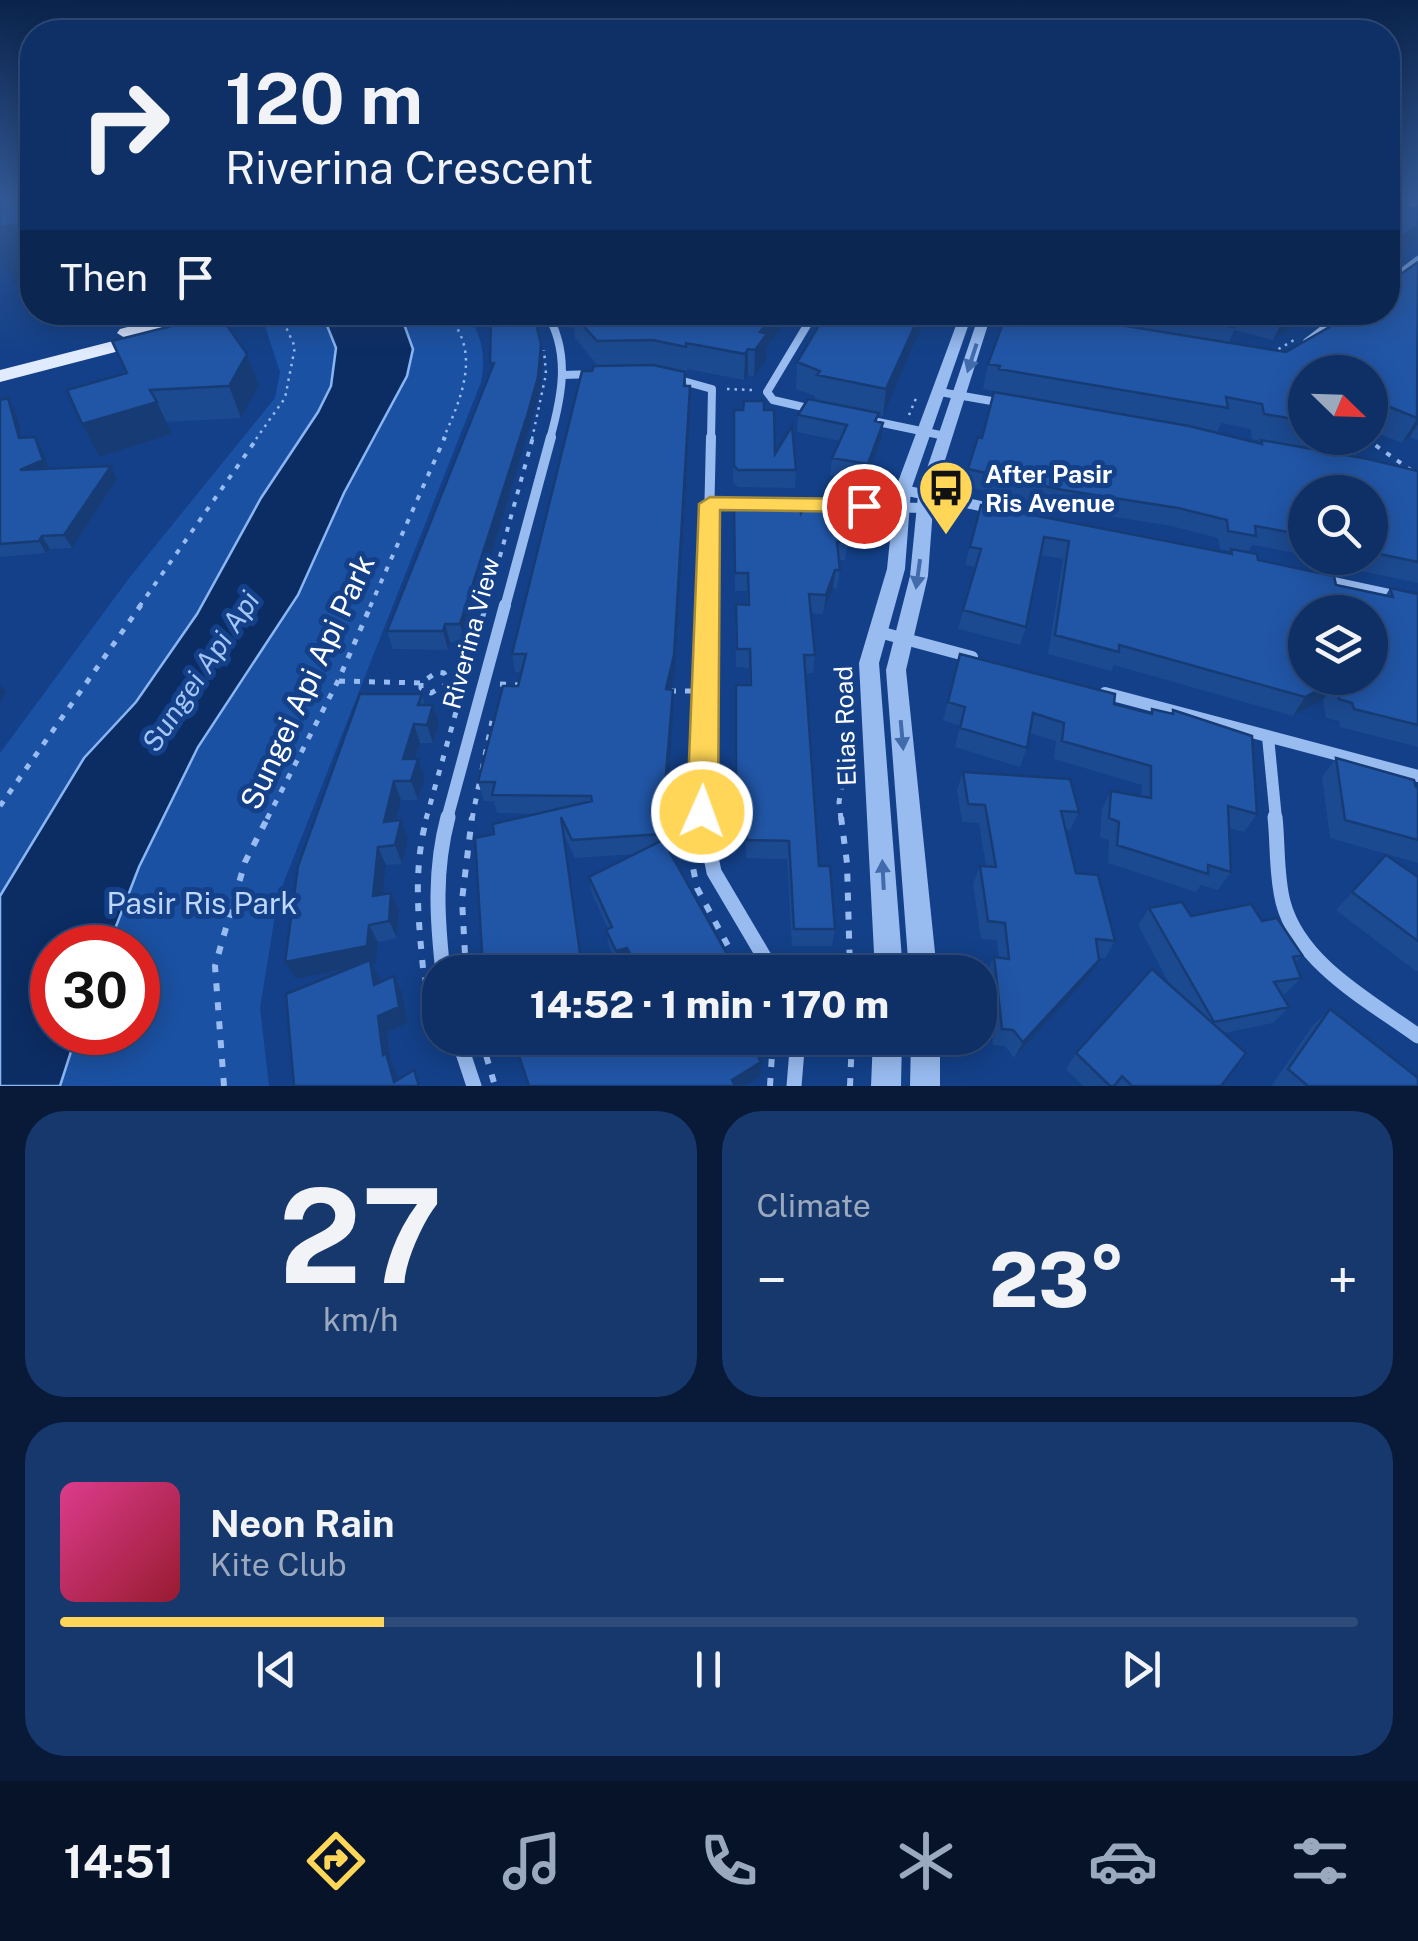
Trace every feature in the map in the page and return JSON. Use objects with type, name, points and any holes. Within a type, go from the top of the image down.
[{"type":"main road","points":[[0,366],[158,325]]},
{"type":"main road","points":[[0,376],[199,325]]},
{"type":"street","name":"Riverina View","points":[[442,955],[436,905],[438,854],[562,396],[554,325]]},
{"type":"street","points":[[808,325],[766,392],[781,403],[816,410]]},
{"type":"street","name":"Elias Road","points":[[887,955],[869,664],[896,570],[901,498],[963,325]]},
{"type":"street","points":[[921,955],[896,670],[919,576],[925,502],[983,325]]},
{"type":"street","points":[[1292,353],[1329,325]]},
{"type":"street","points":[[562,375],[600,374]]},
{"type":"street","points":[[669,377],[708,385],[712,390],[702,812],[714,872],[763,955]]},
{"type":"street","points":[[940,392],[1021,407]]},
{"type":"street","points":[[869,420],[945,436]]},
{"type":"street","points":[[784,504],[901,498],[997,510]]},
{"type":"street","points":[[710,504],[766,504]]},
{"type":"street","points":[[1307,576],[1418,600]]},
{"type":"street","points":[[879,632],[979,659]]},
{"type":"street","points":[[1094,690],[1418,776]]},
{"type":"street","points":[[1268,737],[1284,900],[1291,926],[1332,971],[1418,1036]]},
{"type":"street","points":[[464,1055],[474,1086]]},
{"type":"street","points":[[794,1086],[797,1055]]},
{"type":"street","points":[[886,1086],[887,1055]]},
{"type":"street","points":[[925,1086],[926,1055]]},
{"type":"path","points":[[0,806],[285,398],[294,347],[285,325]]},
{"type":"path","name":"Sungei Api Api Park","points":[[224,1086],[214,966],[246,862],[338,681],[460,401],[468,370],[465,340],[459,325]]},
{"type":"path","points":[[1271,353],[1300,335]]},
{"type":"path","points":[[742,388],[750,390]]},
{"type":"path","points":[[1388,454],[1418,475]]},
{"type":"path","points":[[338,681],[420,683],[437,672],[444,674],[448,683]]},
{"type":"path","points":[[420,683],[421,688],[431,693],[448,683],[538,686]]},
{"type":"path","points":[[497,701],[500,684]]},
{"type":"path","points":[[670,690],[706,692]]},
{"type":"path","points":[[465,955],[461,906],[464,859],[493,718]]},
{"type":"path","points":[[486,1055],[495,1086]]},
{"type":"path","points":[[770,1086],[773,1055]]},
{"type":"path","points":[[850,1086],[851,1055]]},
{"type":"green space","name":"Pasir Ris Park","points":[[265,325],[331,325],[349,376],[0,928],[0,753],[130,577],[275,398],[280,372]]},
{"type":"green space","name":"Pasir Ris Park","points":[[375,325],[473,325],[483,354],[481,382],[278,897],[260,1008],[269,1086],[48,1086],[61,1055],[160,1055],[160,925],[113,925]]},
{"type":"water","name":"Sungei Api Api","points":[[327,325],[404,325],[413,349],[407,376],[344,493],[298,595],[198,747],[139,867],[117,925],[30,925],[30,1055],[70,1055],[60,1086],[0,1086],[0,896],[84,758],[136,702],[197,614],[261,498],[331,386],[336,348]]},
{"type":"building","points":[[1418,262],[1417,418],[1388,406],[1388,355],[1288,355],[1288,418],[1264,414],[1262,404],[1226,397],[1228,408],[988,364],[1002,325],[1120,325],[1286,352],[1333,325],[1400,325],[1400,275]]},
{"type":"building","points":[[175,325],[227,325],[247,354],[229,386],[150,390],[157,402],[82,424],[67,390],[127,373],[112,341]]},
{"type":"building","points":[[491,325],[536,325],[541,344],[538,377],[460,624],[445,624],[443,631],[387,631],[494,363],[490,363]]},
{"type":"building","points":[[583,325],[765,325],[760,332],[767,334],[755,350],[748,349],[745,354],[653,340],[597,341]]},
{"type":"building","points":[[819,325],[915,325],[886,389],[817,375],[820,371],[797,362]]},
{"type":"building","points":[[653,365],[685,372],[684,386],[690,386],[674,655],[666,689],[673,690],[661,834],[572,840],[561,817],[580,955],[482,955],[475,838],[494,834],[493,824],[592,801],[591,796],[492,795],[495,782],[478,782],[503,686],[518,686],[526,654],[512,654],[582,371],[592,371],[594,366]]},
{"type":"building","points":[[994,392],[1189,426],[1262,444],[1261,440],[1288,445],[1288,455],[1345,455],[1418,471],[1418,562],[1388,556],[1388,475],[1288,475],[1288,532],[1255,526],[1256,536],[1228,531],[1227,520],[1178,508],[1063,490],[968,469],[978,437],[982,438]]},
{"type":"building","points":[[8,398],[19,438],[35,437],[43,460],[20,470],[111,466],[64,535],[0,544],[0,400]]},
{"type":"building","points":[[808,399],[879,413],[875,421],[883,423],[868,464],[832,458],[847,425],[798,415]]},
{"type":"building","points":[[744,401],[764,401],[764,410],[774,410],[775,454],[792,426],[796,470],[738,470],[734,466],[734,410],[743,410]]},
{"type":"building","points":[[746,501],[800,501],[801,513],[808,501],[831,501],[832,508],[843,508],[848,542],[837,542],[840,570],[835,570],[826,595],[809,594],[815,655],[804,655],[819,866],[830,866],[835,929],[794,929],[789,841],[747,840],[746,790],[736,790],[736,685],[751,685],[750,649],[737,649],[736,604],[749,605],[748,573],[735,573],[734,508],[747,508]]},
{"type":"building","points":[[981,505],[1232,554],[1231,549],[1257,554],[1258,560],[1288,566],[1288,575],[1329,575],[1334,576],[1336,585],[1384,595],[1288,595],[1288,692],[1119,645],[1119,652],[1055,635],[1069,541],[1044,537],[1026,627],[963,610],[981,549],[970,547]]},
{"type":"building","points":[[1390,588],[1418,594],[1418,725],[1354,709],[1352,703],[1339,699],[1338,695],[1388,695],[1388,596],[1393,597]]},
{"type":"building","points":[[960,654],[1115,694],[1114,704],[1152,714],[1152,709],[1173,714],[1173,710],[1252,736],[1257,814],[1228,806],[1231,872],[1208,865],[1208,874],[1117,845],[1119,822],[1109,818],[1111,791],[1151,798],[1151,766],[1062,741],[1064,723],[1033,713],[1027,748],[960,728],[965,707],[948,702]]},
{"type":"building","points":[[360,694],[422,694],[418,705],[433,705],[427,725],[414,724],[403,759],[418,759],[411,781],[394,781],[384,822],[401,820],[395,845],[378,847],[373,896],[391,893],[389,921],[369,925],[367,946],[285,962],[298,866]]},
{"type":"building","points":[[1336,758],[1414,780],[1418,788],[1418,840],[1345,820]]},
{"type":"building","points":[[963,772],[1070,779],[1079,812],[1061,811],[1076,873],[1098,875],[1115,941],[1096,939],[1099,960],[1023,1042],[1013,1030],[1002,1029],[997,957],[1009,959],[1005,923],[988,921],[980,866],[996,867],[985,805],[968,804]]},
{"type":"building","points":[[663,840],[727,955],[628,955],[627,948],[616,951],[606,930],[612,927],[589,877]]},
{"type":"building","points":[[1386,855],[1418,877],[1418,941],[1352,892]]},
{"type":"building","points":[[1182,902],[1191,916],[1251,904],[1262,921],[1277,918],[1302,955],[1293,957],[1301,978],[1274,982],[1289,1007],[1214,1022],[1149,908]]},
{"type":"building","points":[[370,960],[374,985],[394,976],[399,1007],[378,1016],[383,1055],[386,1053],[394,1082],[414,1070],[419,1086],[294,1086],[286,994]]},
{"type":"building","points":[[1152,969],[1246,1053],[1221,1086],[1132,1086],[1122,1076],[1110,1086],[1076,1053]]},
{"type":"building","points":[[1330,1009],[1418,1078],[1418,1086],[1308,1086],[1288,1069]]},
{"type":"building","points":[[519,1055],[758,1055],[761,1062],[732,1080],[735,1086],[529,1086]]},
{"type":"place","name":"After Pasir Ris Avenue","points":[[946,537]]},
{"type":"route","points":[[702,812],[710,504],[864,506]]}]
